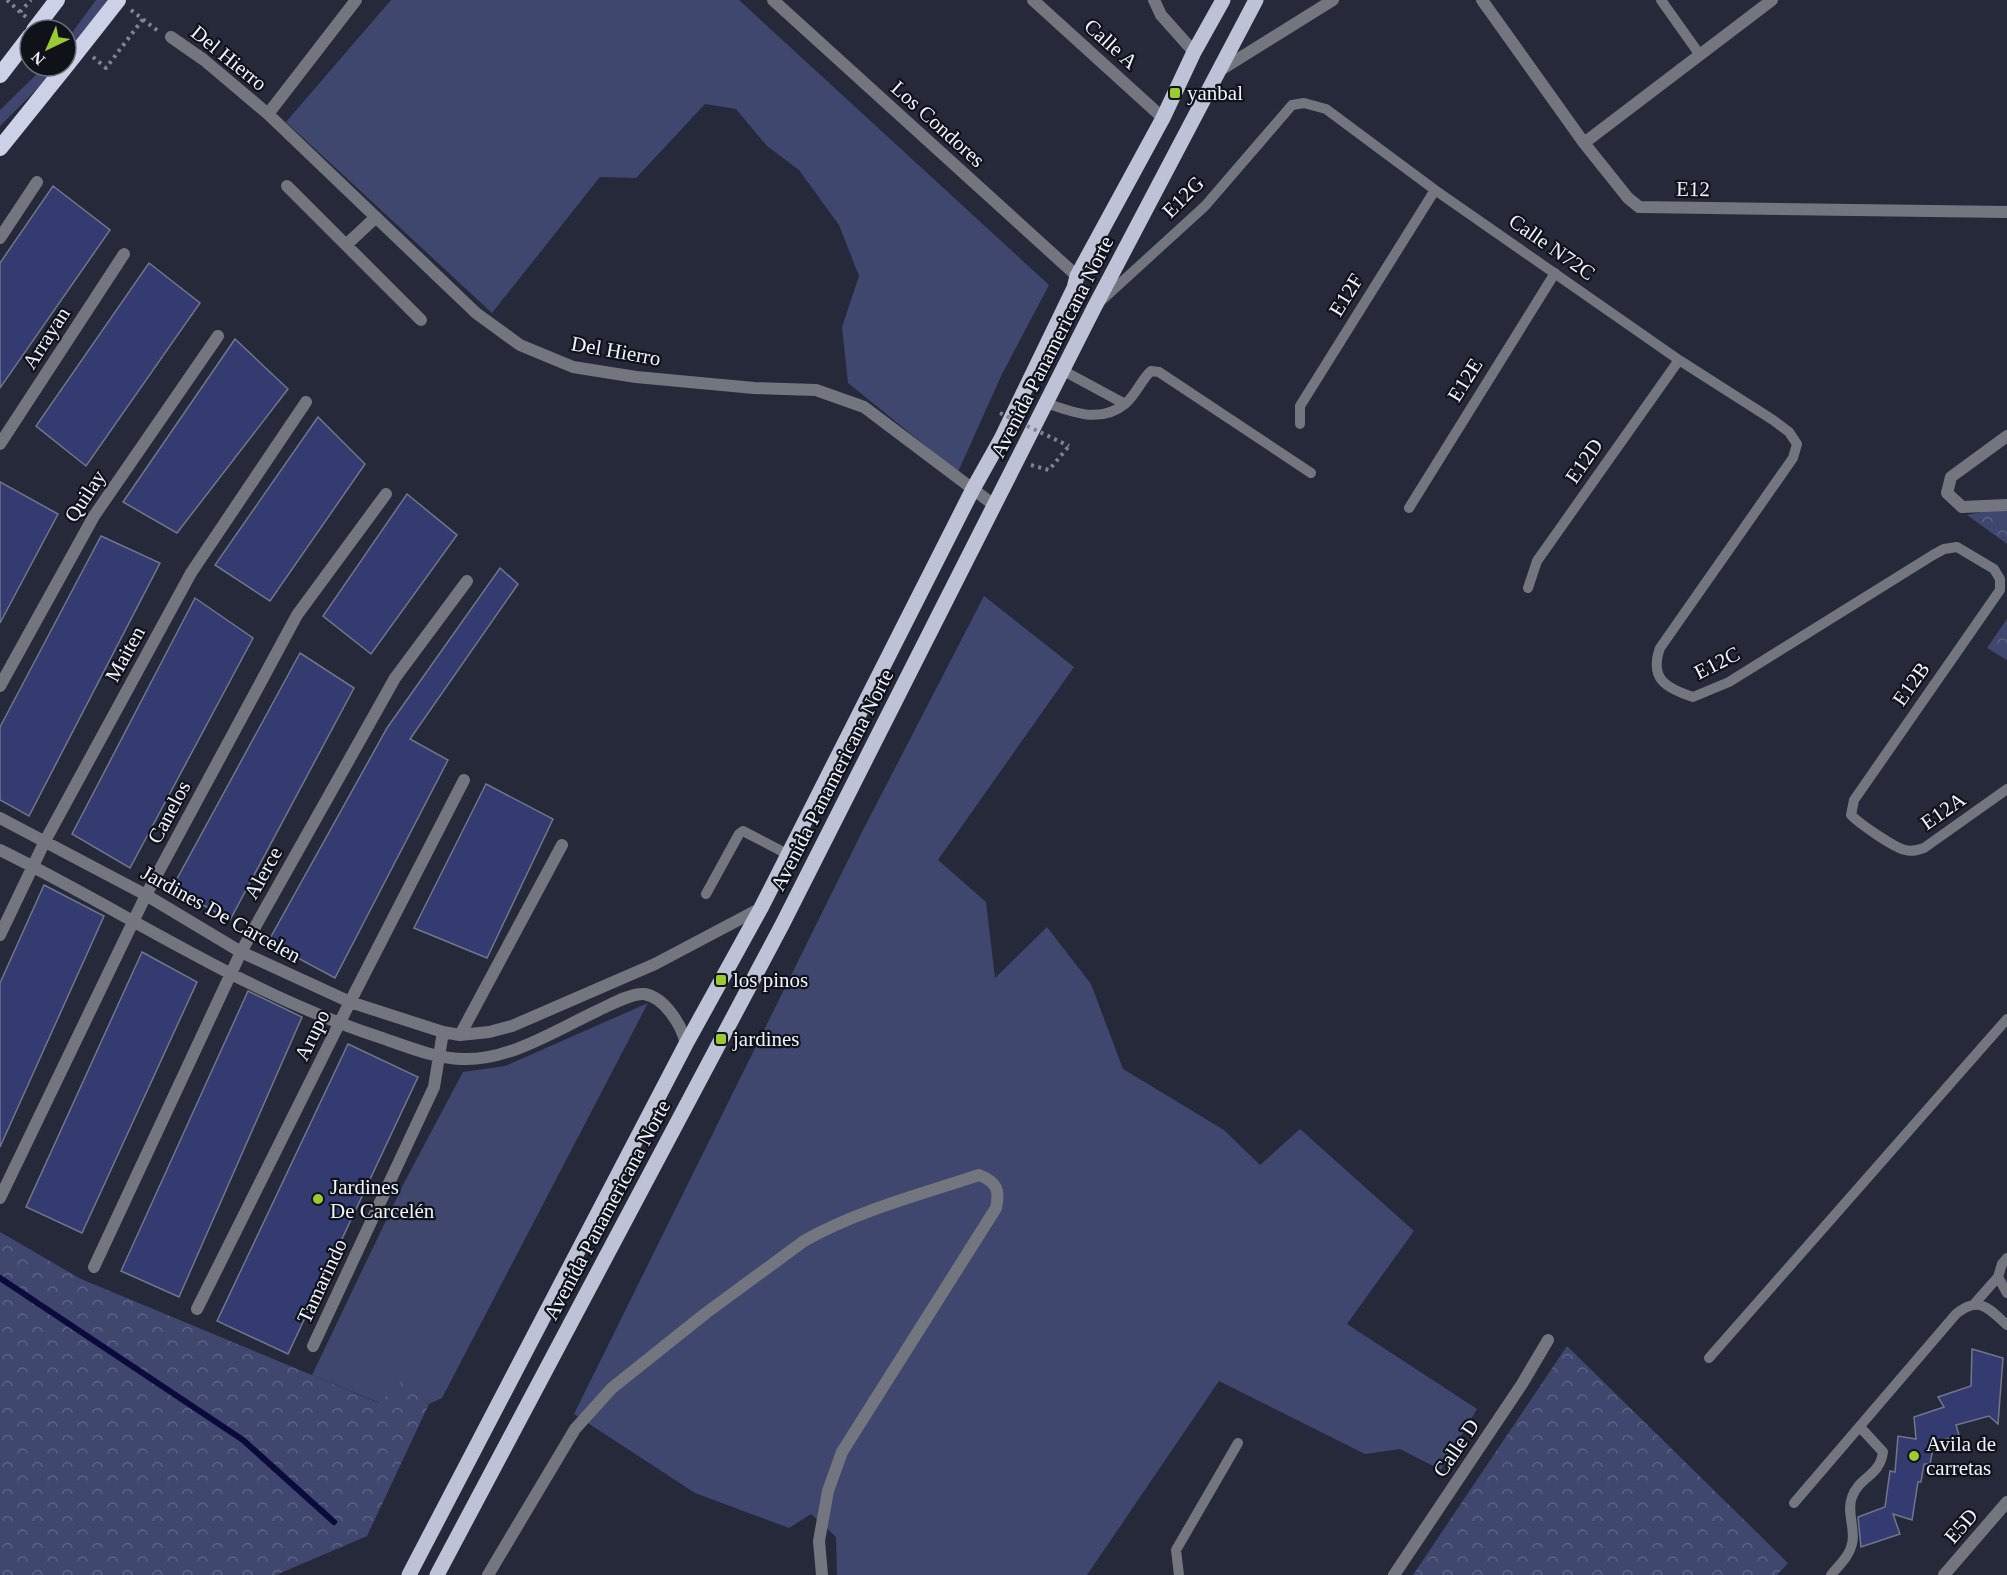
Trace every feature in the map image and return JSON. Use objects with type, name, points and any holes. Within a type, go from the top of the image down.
[{"type":"highway","points":[[43,18],[57,0]]},
{"type":"highway","points":[[78,51],[118,0]]},
{"type":"highway","points":[[0,75],[18,52]]},
{"type":"highway","points":[[0,148],[56,78]]},
{"type":"main road","name":"Avenida Panamericana Norte","points":[[406,1574],[686,1044],[789,855],[973,489],[1001,439],[1074,288],[1077,276],[1163,118],[1194,52],[1223,0]]},
{"type":"main road","name":"Avenida Panamericana Norte","points":[[437,1575],[782,925],[1062,370],[1256,0]]},
{"type":"street","points":[[267,114],[356,0]]},
{"type":"street","name":"Los Condores","points":[[773,0],[1077,276]]},
{"type":"street","name":"Calle A","points":[[1033,0],[1163,118]]},
{"type":"street","points":[[1154,0],[1161,15],[1194,52]]},
{"type":"street","points":[[1218,72],[1333,0]]},
{"type":"street","name":"E12","points":[[1482,0],[1584,143],[1628,198],[1639,207],[2007,212]]},
{"type":"street","points":[[1584,143],[1772,0]]},
{"type":"street","name":"Del Hierro","points":[[165,34],[204,60],[267,114],[476,313],[520,345],[573,367],[636,377],[754,388],[816,390],[864,407],[994,505]]},
{"type":"street","points":[[0,238],[37,182]]},
{"type":"street","points":[[287,186],[421,320]]},
{"type":"street","points":[[346,245],[376,217]]},
{"type":"street","name":"Arrayan","points":[[0,444],[124,254]]},
{"type":"street","name":"Quilay","points":[[0,686],[94,516],[218,336]]},
{"type":"street","name":"Maiten","points":[[0,935],[45,841],[191,573],[306,402]]},
{"type":"street","points":[[2007,435],[1951,477],[1947,493],[1962,507],[2007,505]]},
{"type":"street","name":"Canelos","points":[[0,1198],[146,895],[297,615],[386,494]]},
{"type":"street","name":"Alerce","points":[[94,1267],[241,952],[396,678],[467,581]]},
{"type":"street","name":"Arupo","points":[[198,1309],[350,1002],[464,780]]},
{"type":"street","name":"Jardines De Carcelen","points":[[0,818],[146,895],[241,952],[350,1002],[443,1032],[460,1035],[489,1032],[512,1026],[656,964],[761,908]]},
{"type":"street","points":[[460,1035],[562,845]]},
{"type":"street","points":[[0,850],[230,973],[339,1024],[438,1057],[463,1059],[491,1056],[524,1045],[622,999],[645,994],[661,1003],[677,1019],[686,1044]]},
{"type":"street","name":"Tamarindo","points":[[313,1346],[434,1088],[443,1032]]},
{"type":"street","points":[[488,1575],[574,1429],[612,1388],[706,1313],[819,1232],[979,1175],[989,1179],[996,1187],[998,1197],[996,1208],[842,1452],[828,1491],[819,1541],[822,1575]]},
{"type":"street","name":"Calle D","points":[[1394,1575],[1522,1384],[1548,1340]]},
{"type":"street","name":"E5D","points":[[1944,1575],[2007,1502]]},
{"type":"lane","points":[[1661,0],[1700,55]]},
{"type":"lane","name":"Calle N72C","points":[[1292,105],[1304,103],[1326,109],[1435,190],[1679,360],[1789,432]]},
{"type":"lane","name":"E12G","points":[[1094,308],[1204,206],[1292,105]]},
{"type":"lane","name":"E12F","points":[[1300,424],[1300,406],[1435,190]]},
{"type":"lane","name":"E12E","points":[[1409,508],[1555,273]]},
{"type":"lane","name":"E12D","points":[[1528,588],[1537,561],[1679,360]]},
{"type":"lane","points":[[1062,370],[1125,404]]},
{"type":"lane","points":[[1046,403],[1089,416],[1107,413],[1125,404],[1140,388],[1151,371],[1159,372],[1311,473]]},
{"type":"lane","name":"E12C","points":[[1789,432],[1797,444],[1793,458],[1660,648],[1656,662],[1658,675],[1672,690],[1693,698],[1729,682],[1944,549],[1957,547],[1994,569],[2000,579],[2000,590]]},
{"type":"lane","name":"E12B","points":[[1854,800],[2000,590]]},
{"type":"lane","name":"E12A","points":[[1854,800],[1851,815],[1858,822],[1904,850],[1914,851],[1924,848],[2007,789]]},
{"type":"lane","points":[[706,894],[739,834],[743,831],[789,855]]},
{"type":"lane","points":[[1709,1358],[2007,1019]]},
{"type":"lane","points":[[1794,1503],[1956,1314],[1965,1306],[1975,1303],[1998,1277],[2002,1264],[2007,1258]]},
{"type":"lane","points":[[1998,1277],[2007,1293]]},
{"type":"lane","points":[[1975,1303],[1985,1306],[2007,1325]]},
{"type":"lane","points":[[1831,1575],[1848,1556],[1853,1542],[1851,1497],[1859,1485],[1878,1469],[1882,1461],[1883,1452],[1860,1427]]},
{"type":"lane","points":[[1179,1575],[1176,1550],[1238,1443]]},
{"type":"path","points":[[7,0],[20,12]]},
{"type":"path","points":[[82,46],[106,68],[143,19],[165,34]]},
{"type":"path","points":[[1000,413],[1069,446],[1049,470]]},
{"type":"green space","points":[[96,0],[108,0],[78,42],[78,25]]},
{"type":"green space","points":[[391,0],[739,0],[1049,285],[1002,374],[958,472],[848,383],[842,327],[859,276],[839,225],[799,170],[767,146],[736,109],[705,104],[636,178],[600,177],[492,313],[286,122]]},
{"type":"green space","points":[[33,78],[48,78],[0,126],[0,110]]},
{"type":"green space","points":[[2007,507],[2007,544],[1967,515]]},
{"type":"green space","points":[[984,596],[1074,667],[938,860],[986,902],[995,978],[1047,927],[1091,984],[1123,1069],[1224,1130],[1260,1165],[1300,1129],[1414,1231],[1347,1324],[1477,1409],[1441,1470],[1400,1449],[1365,1454],[1219,1381],[1087,1575],[837,1575],[836,1537],[811,1514],[789,1528],[695,1493],[574,1414],[862,832]]},
{"type":"green space","points":[[2007,619],[2007,660],[1987,648]]},
{"type":"green space","points":[[648,1003],[442,1398],[429,1404],[401,1382],[380,1403],[312,1375],[404,1183],[463,1072],[505,1066]]},
{"type":"green space","points":[[0,1232],[81,1279],[379,1403],[401,1381],[429,1404],[367,1536],[276,1575],[0,1575]]},
{"type":"green space","points":[[1567,1346],[1788,1563],[1777,1575],[1413,1575]]},
{"type":"building","points":[[53,186],[110,230],[0,388],[0,263]]},
{"type":"building","points":[[149,263],[200,303],[86,466],[36,426]]},
{"type":"building","points":[[235,339],[288,389],[177,533],[123,502]]},
{"type":"building","points":[[318,417],[365,464],[270,601],[215,565]]},
{"type":"building","points":[[0,482],[58,514],[0,623]]},
{"type":"building","points":[[407,494],[457,535],[371,654],[323,616]]},
{"type":"building","points":[[101,536],[160,563],[29,816],[0,800],[0,727]]},
{"type":"building","points":[[500,568],[518,584],[410,739],[448,760],[335,978],[268,942],[387,728]]},
{"type":"building","points":[[195,598],[253,638],[130,868],[72,834]]},
{"type":"building","points":[[300,653],[354,688],[230,920],[172,888]]},
{"type":"building","points":[[486,784],[553,819],[487,958],[414,928]]},
{"type":"building","points":[[44,885],[104,916],[0,1147],[0,983]]},
{"type":"building","points":[[142,952],[197,982],[82,1233],[26,1207]]},
{"type":"building","points":[[248,991],[302,1017],[179,1297],[121,1271]]},
{"type":"building","name":"Jardines De Carcelén","points":[[348,1044],[418,1077],[288,1354],[217,1321]]},
{"type":"building","name":"Avila de carretas","points":[[1972,1349],[2003,1358],[1998,1424],[1989,1416],[1956,1425],[1959,1435],[1934,1443],[1930,1464],[1924,1464],[1921,1482],[1918,1482],[1912,1520],[1893,1514],[1900,1534],[1861,1547],[1858,1517],[1885,1507],[1890,1471],[1895,1472],[1898,1436],[1916,1439],[1914,1417],[1944,1407],[1938,1397],[1971,1386]]},
{"type":"waterway","points":[[0,1278],[243,1440],[334,1522]]},
{"type":"place","name":"yanbal","points":[[1175,93]]},
{"type":"place","name":"los pinos","points":[[721,980]]},
{"type":"place","name":"jardines","points":[[721,1039]]},
{"type":"place","name":"Jardines De Carcelén","points":[[318,1199]]},
{"type":"place","name":"Avila de carretas","points":[[1914,1456]]}]
